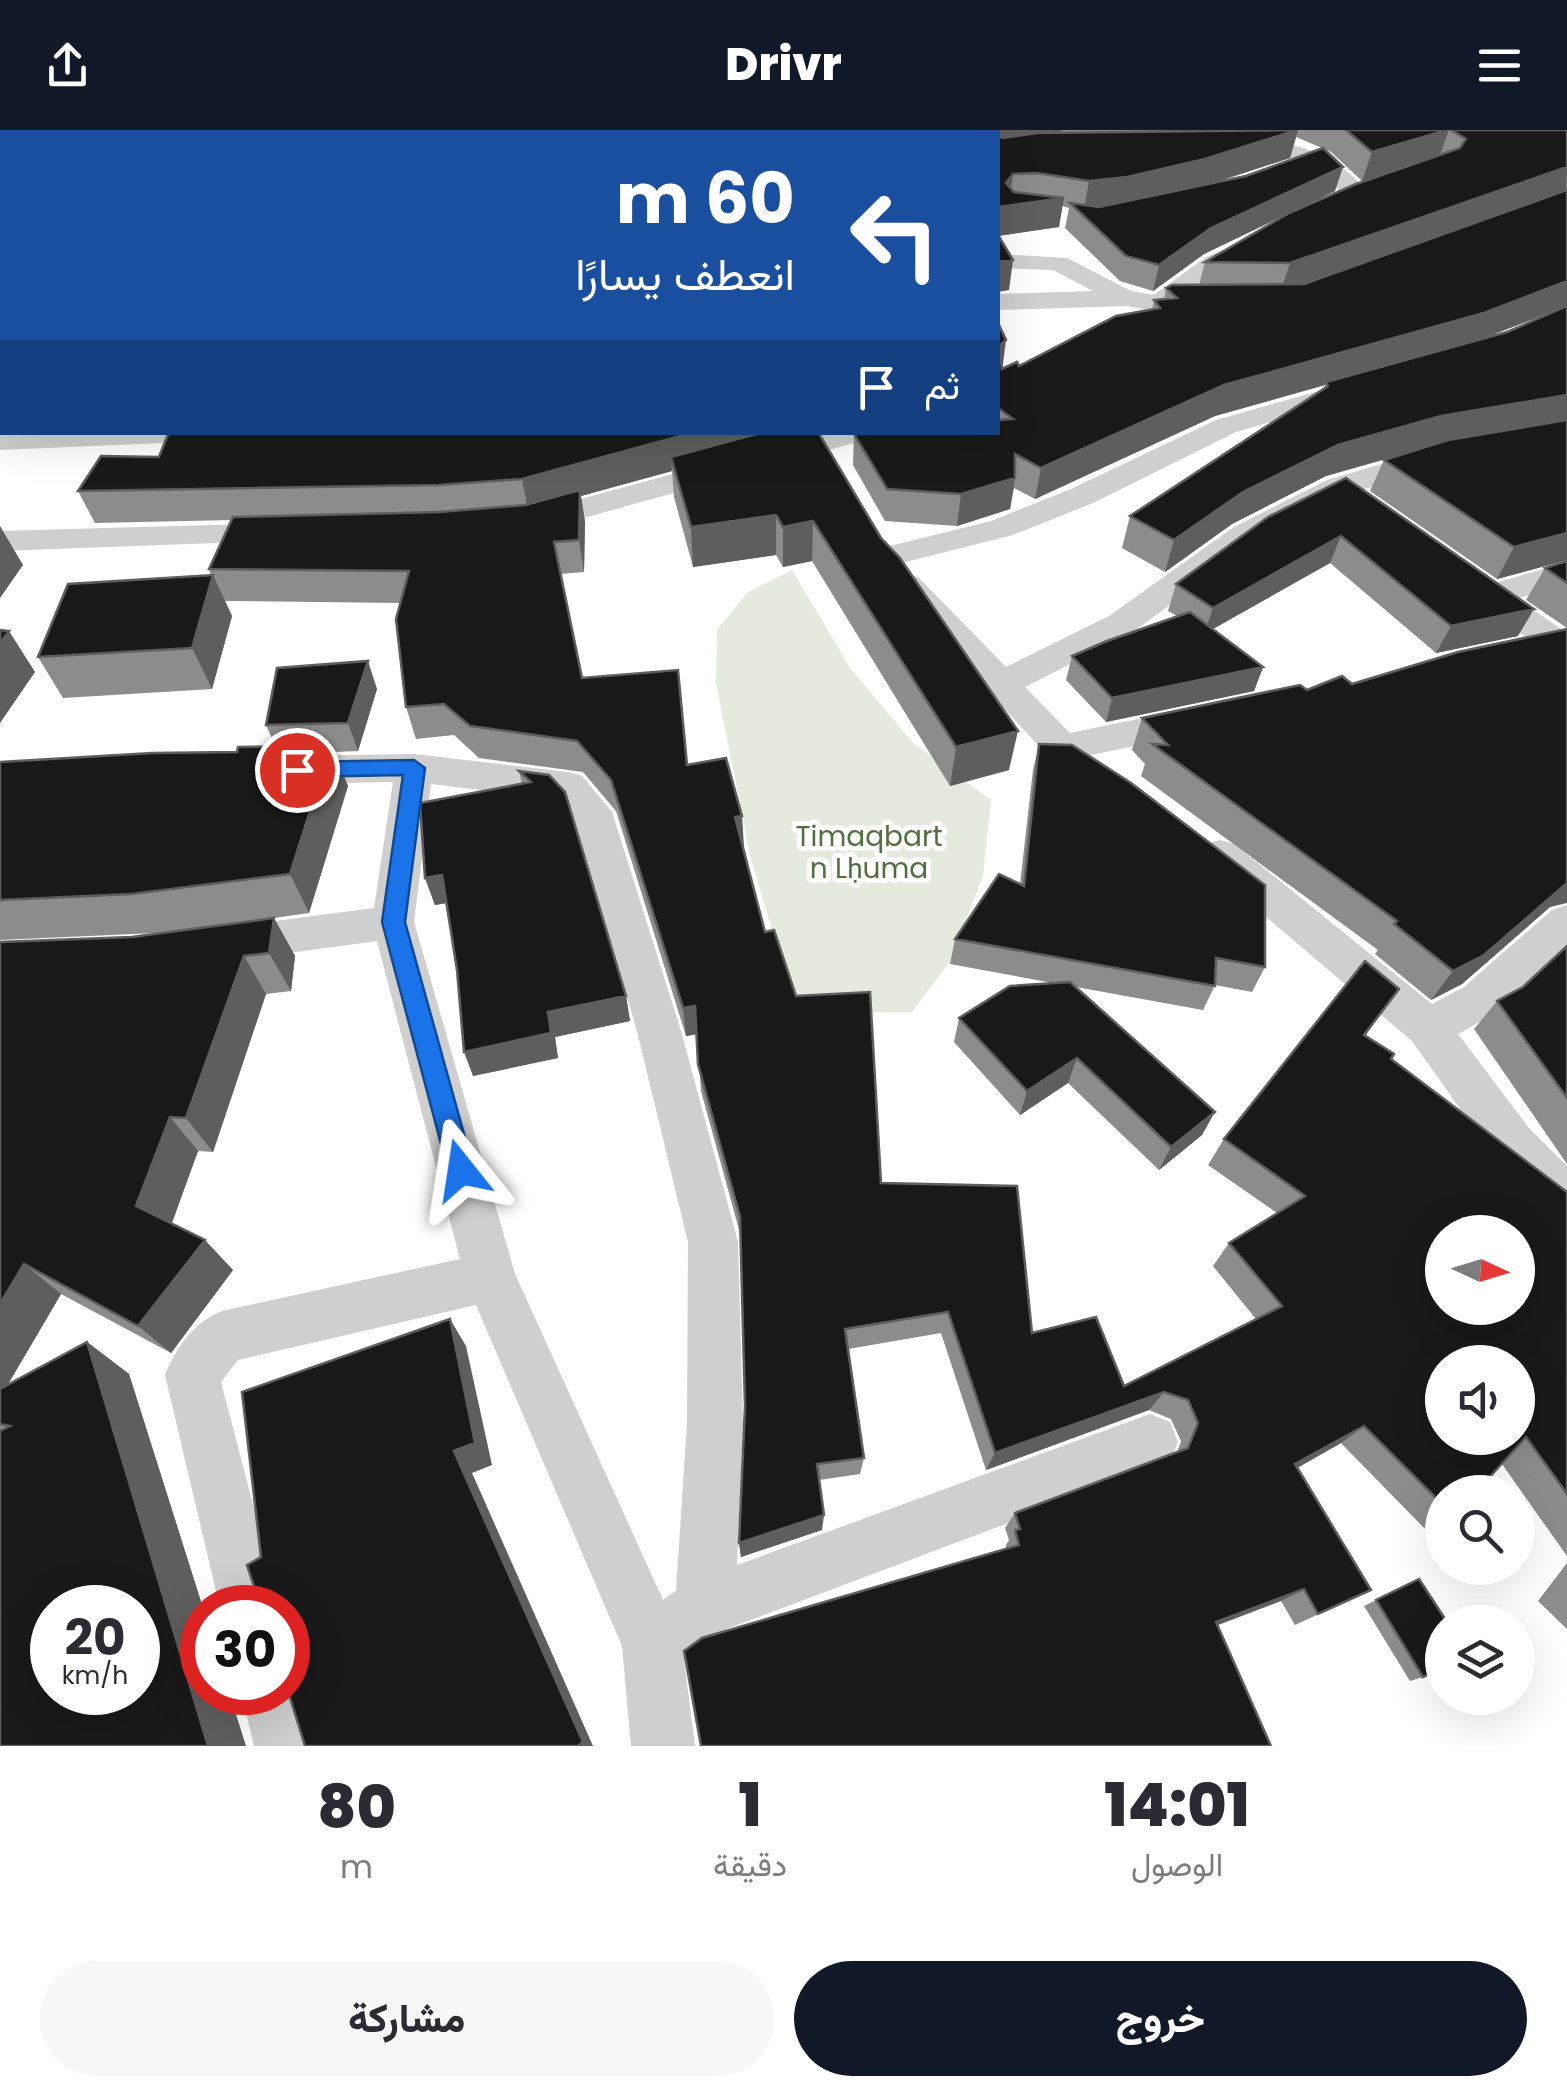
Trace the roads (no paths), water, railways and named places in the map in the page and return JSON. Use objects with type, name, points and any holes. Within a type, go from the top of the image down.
[{"type":"street","points":[[1159,304],[1215,262],[1365,192],[1318,159],[1294,148],[1221,148]]},
{"type":"street","points":[[1284,172],[1318,159]]},
{"type":"street","points":[[1000,261],[1058,263],[1127,310]]},
{"type":"street","points":[[1000,302],[1127,310],[1159,304],[1193,305]]},
{"type":"street","points":[[886,557],[1002,528],[1082,496],[1226,426],[1390,379]]},
{"type":"street","points":[[0,441],[139,435]]},
{"type":"street","points":[[496,526],[530,523],[851,435]]},
{"type":"street","points":[[820,443],[838,476]]},
{"type":"street","points":[[1002,684],[1121,624],[1245,534],[1338,486],[1462,454]]},
{"type":"street","points":[[1338,486],[1369,508]]},
{"type":"street","points":[[867,524],[886,557],[1062,748],[1108,777]]},
{"type":"street","points":[[0,541],[54,536],[310,532]]},
{"type":"street","points":[[1490,596],[1567,572]]},
{"type":"street","points":[[1460,574],[1562,647]]},
{"type":"street","points":[[1520,651],[1562,647]]},
{"type":"street","points":[[1062,748],[1234,712]]},
{"type":"street","points":[[258,770],[414,768],[568,786],[592,812],[659,1032],[713,1242],[715,1424],[706,1607]]},
{"type":"street","points":[[414,768],[393,922],[490,1277],[652,1644],[663,1746]]},
{"type":"street","points":[[1185,830],[1316,932],[1428,1028],[1512,1143],[1567,1199]]},
{"type":"street","points":[[193,949],[393,922]]},
{"type":"street","points":[[1428,1028],[1480,1000],[1567,922]]},
{"type":"street","points":[[244,1585],[192,1375],[222,1336],[490,1277]]},
{"type":"street","points":[[652,1644],[706,1607],[1150,1442]]},
{"type":"street","points":[[278,1715],[286,1746]]},
{"type":"park label","name":"Timaqbart n Lḥuma","points":[[869,852]]}]
